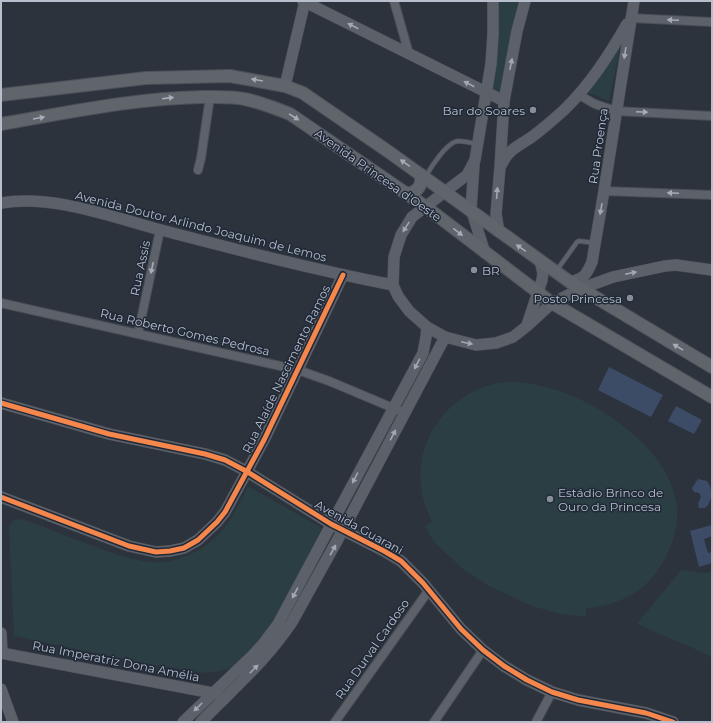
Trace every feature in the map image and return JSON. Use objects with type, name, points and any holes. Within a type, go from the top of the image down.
[{"type":"main road","points":[[285,86],[304,1],[504,101]]},
{"type":"main road","points":[[499,232],[496,214],[504,101],[522,1]]},
{"type":"main road","points":[[517,32],[525,1]]},
{"type":"main road","name":"Rua Proença","points":[[570,282],[584,277],[592,262],[630,18],[634,1]]},
{"type":"main road","points":[[485,253],[472,212],[471,200],[477,144],[491,64],[492,2]]},
{"type":"main road","points":[[500,167],[505,157],[509,153],[548,124],[579,95],[608,55],[630,18]]},
{"type":"main road","name":"Avenida Princesa d'Oeste","points":[[1,95],[146,78],[230,76],[285,86],[303,93],[423,176],[580,289],[712,367]]},
{"type":"main road","name":"Avenida Princesa d'Oeste","points":[[1,124],[132,102],[174,97],[243,99],[266,105],[290,114],[426,207],[537,293],[712,397]]},
{"type":"main road","points":[[502,127],[508,138],[512,141],[522,143]]},
{"type":"main road","points":[[475,160],[467,175],[412,217],[401,236],[394,257],[393,285],[398,296],[409,311],[426,327],[445,337],[476,345],[496,343],[513,336],[527,326],[552,303],[580,289],[607,279],[665,266],[689,266],[712,270]]},
{"type":"main road","points":[[407,194],[414,192],[419,188],[423,176]]},
{"type":"main road","name":"Avenida Doutor Arlindo Joaquim de Lemos","points":[[1,203],[12,201],[48,203],[96,212],[160,230],[343,275],[393,285]]},
{"type":"main road","points":[[527,326],[543,273],[540,261]]},
{"type":"main road","points":[[592,262],[594,270],[607,279]]},
{"type":"main road","name":"Rua Alaíde Nascimento Ramos","points":[[1,497],[129,546],[156,552],[170,552],[184,548],[198,540],[225,512],[264,440],[343,275]]},
{"type":"main road","points":[[183,722],[263,644],[278,624],[423,352],[426,327]]},
{"type":"main road","points":[[201,722],[264,659],[283,636],[296,616],[445,337]]},
{"type":"main road","name":"Avenida Guarani","points":[[1,403],[109,434],[205,454],[225,460],[246,471],[331,524],[401,561],[429,590],[461,629],[483,650],[504,666],[527,680],[552,692],[578,700],[646,713],[672,722]]},
{"type":"main road","points":[[1,633],[1,653]]},
{"type":"main road","name":"Rua Imperatriz Dona Amélia","points":[[1,653],[226,696]]},
{"type":"main road","points":[[1,689],[13,722]]},
{"type":"street","points":[[394,1],[409,54]]},
{"type":"street","points":[[630,18],[712,22]]},
{"type":"street","points":[[579,95],[595,104],[616,111],[712,116]]},
{"type":"street","points":[[198,170],[210,97]]},
{"type":"street","points":[[604,191],[712,195]]},
{"type":"street","name":"Rua Assis","points":[[138,334],[160,230]]},
{"type":"street","name":"Rua Roberto Gomes Pedrosa","points":[[1,303],[298,370],[329,381],[405,413]]},
{"type":"street","name":"Rua Durval Cardoso","points":[[335,722],[429,590]]},
{"type":"street","points":[[434,722],[483,650]]},
{"type":"street","points":[[536,722],[552,692]]},
{"type":"lane","points":[[423,176],[451,144],[457,141],[477,144]]},
{"type":"lane","points":[[556,272],[577,242],[595,243]]},
{"type":"green space","points":[[498,1],[518,1],[501,90],[498,93],[493,90],[492,86]]},
{"type":"green space","points":[[620,48],[609,101],[587,92]]},
{"type":"green space","name":"Estádio Brinco de Ouro da Princesa","points":[[496,383],[528,383],[565,393],[601,411],[619,423],[636,436],[651,452],[664,469],[673,488],[677,507],[677,523],[671,546],[660,567],[646,584],[628,596],[608,604],[586,608],[586,617],[560,614],[532,606],[489,586],[464,570],[434,542],[425,526],[432,521],[424,500],[420,478],[422,457],[429,438],[439,420],[454,404],[472,392]]},
{"type":"green space","points":[[248,486],[322,528],[280,611],[261,639],[235,666],[229,669],[206,673],[149,664],[14,636],[9,526],[14,520],[22,519],[126,557],[143,561],[162,562],[182,558],[192,554],[201,549],[217,536],[228,523]]},
{"type":"green space","points":[[681,570],[706,573],[712,571],[712,657],[637,624]]},
{"type":"water","points":[[609,367],[663,395],[651,417],[598,390]]},
{"type":"water","points":[[676,406],[702,420],[694,434],[668,421]]},
{"type":"water","points":[[698,479],[707,481],[711,491],[710,502],[705,508],[699,508],[698,504],[701,497],[699,493],[694,492],[692,488]]},
{"type":"water","points":[[712,525],[712,536],[704,539],[708,553],[712,552],[712,563],[699,567],[690,531]]},
{"type":"cycle path","points":[[1,497],[129,546],[156,552],[184,548],[198,540],[225,512],[264,440],[343,275]]},
{"type":"cycle path","points":[[1,403],[109,434],[205,454],[225,460],[246,471],[331,524],[401,561],[423,583],[461,629],[483,650],[504,666],[527,680],[552,692],[578,700],[646,713],[673,722]]},
{"type":"place","name":"Bar do Soares","points":[[533,110]]},
{"type":"place","name":"BR","points":[[474,270]]},
{"type":"place","name":"Posto Princesa","points":[[630,298]]},
{"type":"place","name":"Estádio Brinco de Ouro da Princesa","points":[[550,499]]}]
